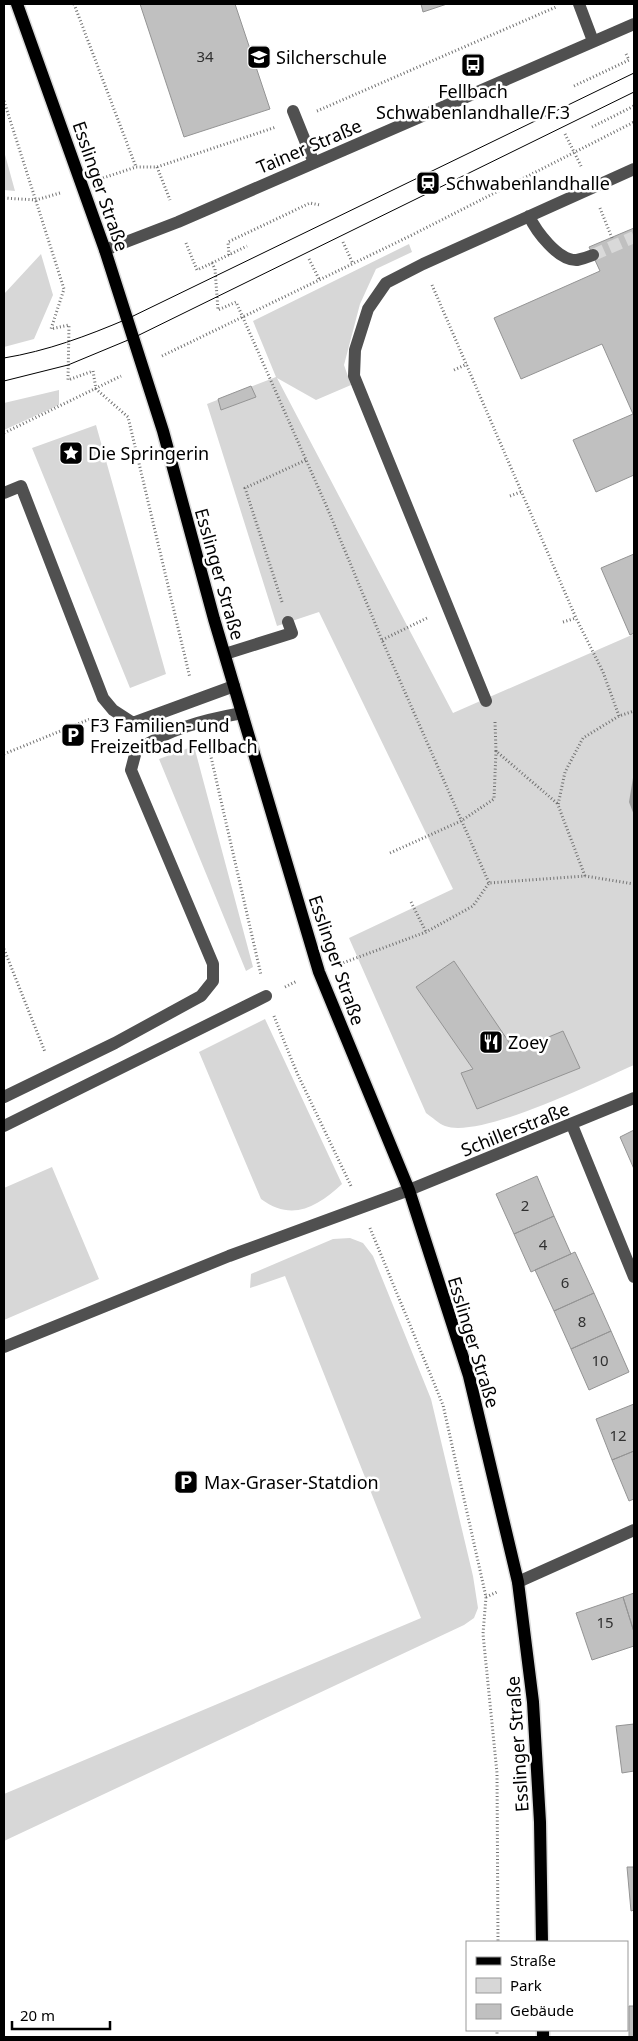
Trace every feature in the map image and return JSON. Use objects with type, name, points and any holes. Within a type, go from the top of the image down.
[{"type":"main road","name":"Esslinger Straße","points":[[17,4],[106,250],[163,431],[234,686],[319,972],[409,1190],[469,1376],[518,1582],[533,1702],[540,1822],[542,1941]]},
{"type":"street","points":[[579,4],[593,42]]},
{"type":"street","name":"Tainer Straße","points":[[106,250],[178,222],[634,24]]},
{"type":"street","points":[[295,115],[314,163]]},
{"type":"street","points":[[486,701],[354,376],[355,350],[368,309],[386,283],[423,264],[634,169]]},
{"type":"street","points":[[529,216],[543,239],[559,253],[575,260],[592,255]]},
{"type":"street","points":[[4,493],[21,486],[103,698],[112,710],[133,722],[234,686]]},
{"type":"street","points":[[225,654],[292,633],[288,622]]},
{"type":"street","points":[[4,1096],[115,1043],[181,1008],[202,996],[213,982],[213,964],[131,770],[136,751],[167,733],[203,720],[242,712]]},
{"type":"street","points":[[4,1126],[266,996]]},
{"type":"street","name":"Schillerstraße","points":[[4,1347],[229,1256],[409,1190],[572,1125],[634,1098]]},
{"type":"street","points":[[572,1125],[634,1277]]},
{"type":"street","points":[[518,1582],[634,1530]]},
{"type":"path","points":[[74,4],[136,167],[157,168],[295,115],[556,7]]},
{"type":"path","points":[[574,86],[629,60]]},
{"type":"path","points":[[4,101],[64,289],[51,329],[68,324],[68,380],[93,371],[96,389],[128,417],[196,700]]},
{"type":"path","points":[[592,127],[634,106]]},
{"type":"path","points":[[4,434],[242,316],[353,264],[634,122]]},
{"type":"path","points":[[565,134],[574,152]]},
{"type":"path","points":[[157,168],[197,270],[247,246]]},
{"type":"path","points":[[4,198],[36,200]]},
{"type":"path","points":[[229,255],[228,242],[310,203],[320,205]]},
{"type":"path","points":[[343,242],[353,264]]},
{"type":"path","points":[[309,259],[320,280]]},
{"type":"path","points":[[212,263],[215,269],[218,310],[236,302],[489,883]]},
{"type":"path","points":[[423,264],[523,491],[576,618],[603,672],[619,716]]},
{"type":"path","points":[[454,370],[467,364]]},
{"type":"path","points":[[288,622],[245,488],[306,460]]},
{"type":"path","points":[[510,496],[523,491]]},
{"type":"path","points":[[382,640],[448,608]]},
{"type":"path","points":[[563,622],[576,618]]},
{"type":"path","points":[[390,853],[461,821],[494,799],[496,725],[486,701]]},
{"type":"path","points":[[558,804],[565,772],[583,738],[619,716],[634,711]]},
{"type":"path","points":[[203,720],[266,996],[296,1073],[361,1208],[443,1405],[486,1597],[484,1634],[497,1773],[498,1941]]},
{"type":"path","points":[[496,751],[558,804],[585,876]]},
{"type":"path","points":[[362,956],[426,932],[472,906],[489,883],[585,876],[634,884]]},
{"type":"path","points":[[411,902],[426,932]]},
{"type":"path","points":[[4,949],[53,1072]]},
{"type":"green space","points":[[4,151],[15,191],[4,190]]},
{"type":"green space","points":[[409,244],[412,252],[376,269],[360,304],[344,365],[351,385],[316,400],[277,378],[453,713],[634,634],[634,1065],[568,1095],[511,1117],[462,1128],[445,1126],[426,1113],[349,938],[453,889],[319,612],[277,626],[207,404],[276,377],[253,321]]},
{"type":"green space","points":[[41,254],[53,295],[34,339],[4,347],[4,294]]},
{"type":"green space","points":[[59,390],[59,405],[4,430],[4,403]]},
{"type":"green space","points":[[96,425],[166,674],[130,688],[32,448]]},
{"type":"green space","points":[[194,746],[253,967],[246,971],[159,759]]},
{"type":"green space","points":[[265,1019],[342,1184],[314,1205],[304,1209],[283,1210],[261,1199],[199,1052]]},
{"type":"green space","points":[[52,1167],[99,1279],[4,1320],[4,1188]]},
{"type":"green space","points":[[350,1238],[363,1243],[373,1256],[431,1399],[473,1576],[478,1608],[474,1618],[464,1625],[4,1841],[4,1794],[421,1618],[285,1276],[250,1288],[251,1274],[333,1239]]},
{"type":"shaded area","points":[[634,772],[634,815],[629,802]]},
{"type":"building","name":"Silcherschule","points":[[140,4],[235,4],[270,109],[184,137]]},
{"type":"building","points":[[421,4],[447,4],[423,12]]},
{"type":"building","points":[[634,228],[634,475],[596,492],[573,440],[633,414],[602,344],[521,379],[494,318],[600,271],[589,247]]},
{"type":"building","points":[[251,386],[256,397],[221,410],[218,399]]},
{"type":"building","points":[[634,554],[634,633],[630,635],[601,568]]},
{"type":"building","points":[[454,961],[515,1051],[563,1031],[580,1068],[477,1109],[461,1073],[473,1069],[416,987]]},
{"type":"building","points":[[634,1130],[634,1169],[620,1137]]},
{"type":"building","points":[[537,1176],[554,1216],[514,1234],[496,1194]]},
{"type":"building","points":[[554,1216],[571,1254],[531,1272],[514,1234]]},
{"type":"building","points":[[575,1252],[594,1293],[554,1311],[535,1270]]},
{"type":"building","points":[[594,1293],[611,1331],[571,1349],[554,1311]]},
{"type":"building","points":[[611,1331],[629,1372],[589,1390],[571,1349]]},
{"type":"building","points":[[634,1404],[634,1451],[612,1460],[596,1419]]},
{"type":"building","points":[[634,1451],[634,1499],[629,1501],[612,1460]]},
{"type":"building","points":[[634,1593],[634,1632],[623,1597]]},
{"type":"building","points":[[623,1597],[634,1632],[634,1646],[592,1660],[576,1613]]},
{"type":"building","points":[[634,1724],[634,1771],[622,1773],[616,1726]]},
{"type":"building","points":[[627,1867],[634,1867],[634,1910],[631,1911]]},
{"type":"building","points":[[629,2006],[634,2006],[634,2037],[629,2037]]},
{"type":"tunnel","points":[[593,255],[634,237]]},
{"type":"tram line","points":[[4,358],[67,342],[127,319],[634,73]]},
{"type":"tram line","points":[[4,381],[68,365],[133,338],[634,92]]},
{"type":"place","name":"Silcherschule","points":[[259,57]]},
{"type":"place","name":"Fellbach Schwabenlandhalle/F.3","points":[[473,65]]},
{"type":"place","name":"Schwabenlandhalle","points":[[428,183]]},
{"type":"place","name":"Die Springerin","points":[[71,453]]},
{"type":"place","name":"F3 Familien- und Freizeitbad Fellbach","points":[[73,735]]},
{"type":"place","name":"Zoey","points":[[491,1042]]},
{"type":"place","name":"Max-Graser-Statdion","points":[[186,1482]]}]
